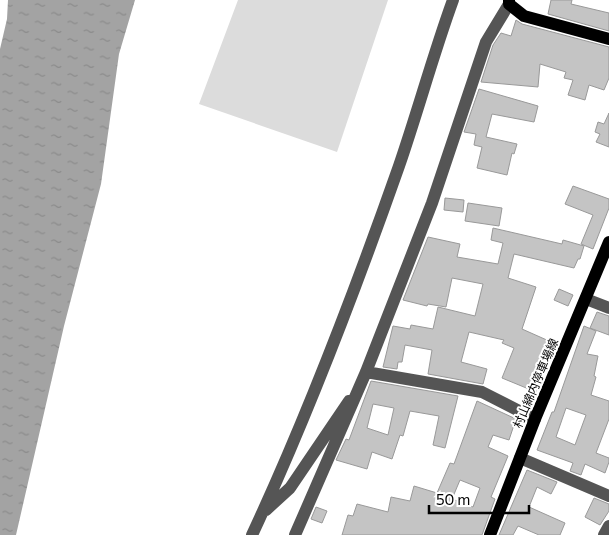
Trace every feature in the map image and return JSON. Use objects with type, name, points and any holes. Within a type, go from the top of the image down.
[{"type":"main road","points":[[509,2],[524,16],[609,39]]},
{"type":"main road","name":"村山綿内停車場線","points":[[490,535],[535,419],[609,242]]},
{"type":"street","points":[[252,535],[292,450],[321,373],[340,330],[400,163],[437,42],[453,0]]},
{"type":"street","points":[[295,535],[366,372],[432,203],[486,42],[509,2]]},
{"type":"street","points":[[586,299],[609,308]]},
{"type":"street","points":[[366,372],[482,392],[535,419]]},
{"type":"street","points":[[261,515],[290,488],[340,412],[358,390]]},
{"type":"street","points":[[520,458],[609,496]]},
{"type":"street","points":[[604,535],[609,526]]},
{"type":"shaded area","points":[[238,0],[388,0],[337,152],[199,104]]},
{"type":"water","points":[[8,0],[135,0],[119,54],[101,184],[64,326],[16,535],[0,535],[0,49],[7,19]]},
{"type":"building","points":[[551,0],[572,0],[571,4],[609,13],[609,31],[548,14]]},
{"type":"building","points":[[516,20],[522,24],[609,47],[609,78],[604,90],[589,85],[585,100],[568,95],[573,80],[564,78],[566,72],[540,64],[538,87],[481,82],[493,45],[501,33],[511,36]]},
{"type":"building","points":[[479,89],[538,106],[534,122],[492,114],[486,137],[517,144],[514,154],[512,153],[507,175],[477,168],[482,147],[474,145],[476,134],[464,132]]},
{"type":"building","points":[[609,113],[609,147],[596,142],[600,134],[595,132],[598,122],[604,124]]},
{"type":"building","points":[[573,186],[609,199],[609,208],[593,249],[581,244],[593,215],[565,204]]},
{"type":"building","points":[[445,198],[464,200],[463,212],[444,210]]},
{"type":"building","points":[[468,203],[502,208],[499,226],[465,221]]},
{"type":"building","points":[[493,228],[562,244],[563,240],[584,246],[580,259],[578,259],[574,268],[514,254],[508,278],[536,287],[522,329],[549,341],[546,348],[552,350],[536,392],[502,378],[514,348],[502,343],[504,340],[469,332],[461,362],[487,369],[483,384],[428,374],[432,350],[405,345],[402,362],[398,362],[397,369],[383,367],[393,326],[410,329],[411,325],[433,329],[438,307],[475,316],[483,284],[452,278],[446,307],[428,304],[427,306],[403,300],[428,237],[460,244],[457,257],[498,264],[503,243],[491,240]]},
{"type":"building","points":[[559,289],[573,295],[568,306],[554,300]]},
{"type":"building","points":[[597,312],[609,316],[609,335],[590,328]]},
{"type":"building","points":[[584,326],[596,331],[587,354],[598,356],[594,376],[596,377],[591,395],[609,401],[609,419],[596,453],[609,458],[605,473],[585,464],[581,475],[570,471],[573,463],[537,450],[552,412],[554,412]],"holes":[[[566,408],[586,415],[575,445],[556,437]]]},
{"type":"building","points":[[371,381],[458,396],[445,448],[433,445],[439,416],[410,411],[403,436],[400,435],[392,459],[372,452],[367,469],[336,460],[346,439],[349,440]],"holes":[[[373,404],[394,408],[388,435],[367,428]]]},
{"type":"building","points":[[477,401],[516,419],[509,440],[493,435],[488,447],[508,456],[491,497],[495,499],[482,535],[342,535],[348,515],[353,516],[357,504],[388,512],[391,497],[410,501],[414,486],[437,493],[450,463],[454,464]],"holes":[[[460,480],[480,488],[473,507],[452,499]]]},
{"type":"building","points":[[527,470],[557,482],[551,494],[537,487],[529,507],[565,523],[560,535],[539,535],[518,526],[513,535],[499,535]]},
{"type":"building","points":[[594,498],[609,504],[609,511],[600,525],[585,517]]},
{"type":"building","points":[[316,507],[327,511],[322,523],[311,519]]}]
